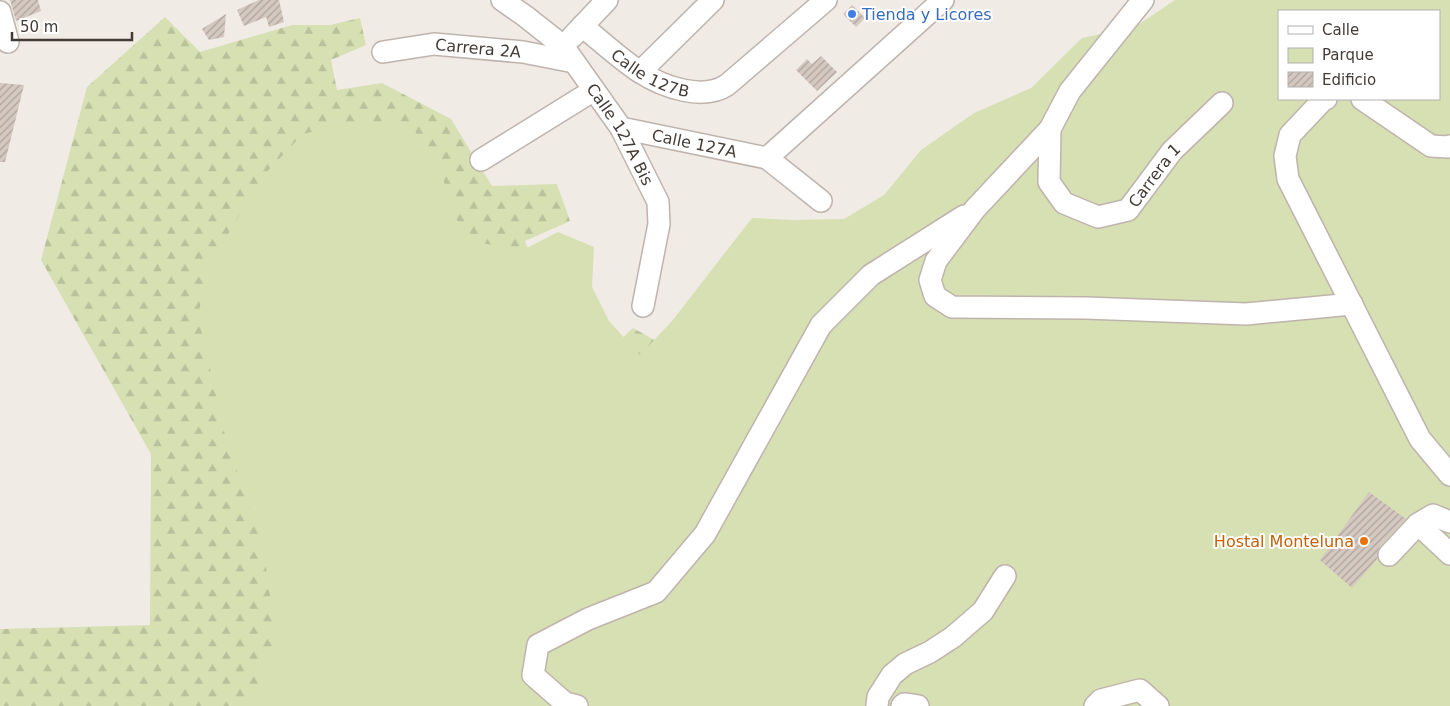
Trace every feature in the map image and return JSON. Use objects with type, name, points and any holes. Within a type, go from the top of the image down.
[{"type":"street","name":"Calle 127A Bis","points":[[502,0],[525,16],[569,54],[621,128],[658,202],[659,224],[643,306]]},
{"type":"street","points":[[569,54],[582,26],[607,0]]},
{"type":"street","points":[[640,72],[713,0]]},
{"type":"street","name":"Calle 127B","points":[[582,26],[640,72],[664,85],[705,93],[719,90],[727,85],[826,0]]},
{"type":"street","points":[[821,201],[767,158],[943,0]]},
{"type":"street","points":[[1143,0],[1070,91],[1050,130],[975,209],[936,261],[930,280],[936,296],[952,307],[1086,308],[1246,314],[1352,304]]},
{"type":"street","points":[[0,12],[8,42]]},
{"type":"street","name":"Carrera 2A","points":[[383,52],[434,44],[569,54]]},
{"type":"street","points":[[481,160],[594,90]]},
{"type":"street","points":[[1323,100],[1290,135],[1285,156],[1288,178],[1420,439],[1450,475]]},
{"type":"street","points":[[1363,100],[1431,146],[1450,146]]},
{"type":"street","name":"Carrera 1","points":[[1050,130],[1049,182],[1064,203],[1098,217],[1128,210],[1172,151],[1222,103]]},
{"type":"street","name":"Calle 127A","points":[[621,128],[767,158]]},
{"type":"street","points":[[577,706],[565,703],[533,675],[538,645],[588,619],[656,592],[706,534],[821,325],[871,275],[975,209]]},
{"type":"street","points":[[1389,555],[1418,524],[1433,515],[1450,522]]},
{"type":"street","points":[[1418,524],[1450,554]]},
{"type":"street","points":[[877,706],[878,697],[892,675],[905,664],[930,652],[953,637],[983,611],[1005,576]]},
{"type":"street","points":[[1095,706],[1100,700],[1140,690],[1158,706]]},
{"type":"street","points":[[902,706],[904,704],[918,706]]},
{"type":"green space","points":[[1175,0],[1450,0],[1450,706],[249,706],[276,637],[263,547],[225,435],[198,315],[209,267],[261,178],[303,134],[362,120],[413,128],[441,171],[453,215],[473,241],[521,251],[558,232],[594,247],[592,287],[609,321],[640,355],[672,321],[752,218],[792,220],[844,219],[884,195],[921,150],[974,113],[1031,88],[1082,38],[1135,27]]},
{"type":"green space","points":[[165,17],[200,52],[292,25],[330,25],[360,18],[366,45],[331,60],[337,90],[382,83],[451,119],[492,186],[557,184],[570,221],[525,241],[569,352],[613,347],[633,328],[665,346],[1212,706],[0,706],[0,629],[150,625],[151,454],[41,260],[87,87]]},
{"type":"building","points":[[10,0],[38,0],[41,11],[16,21]]},
{"type":"building","points":[[259,0],[279,0],[284,22],[269,27],[266,17],[244,26],[237,10]]},
{"type":"building","points":[[852,5],[865,18],[856,27],[843,14]]},
{"type":"building","points":[[226,14],[224,37],[209,40],[202,29]]},
{"type":"building","points":[[821,56],[837,72],[817,91],[796,70],[807,59],[812,64]]},
{"type":"building","points":[[0,83],[24,85],[5,162],[0,162]]},
{"type":"building","name":"Hostal Monteluna","points":[[1369,492],[1406,519],[1380,546],[1377,559],[1352,588],[1320,560]]},
{"type":"place","name":"Tienda y Licores","points":[[852,14]]},
{"type":"place","name":"Hostal Monteluna","points":[[1364,541]]}]
